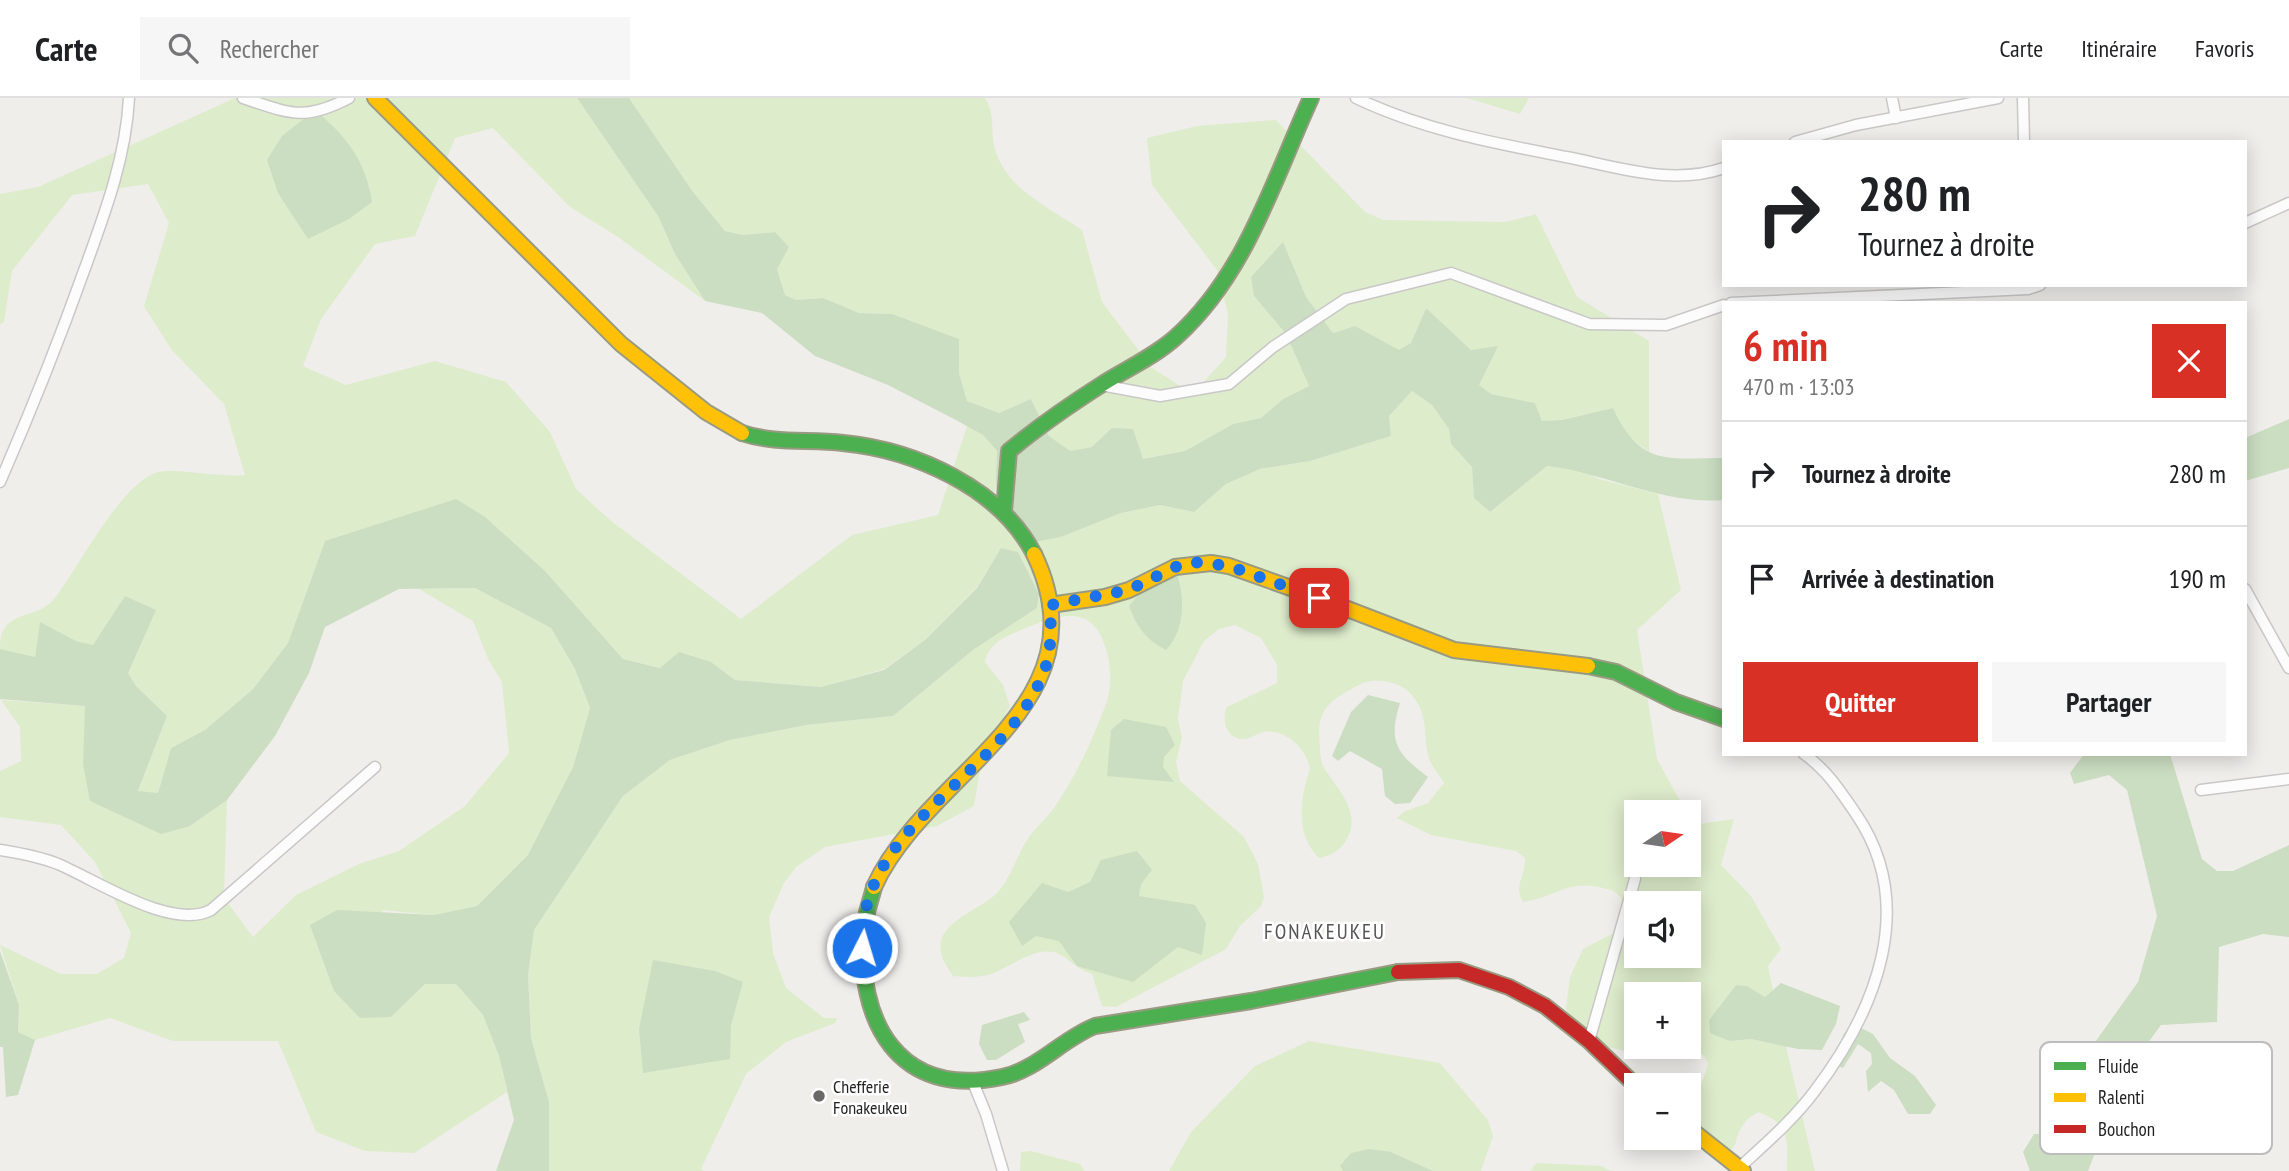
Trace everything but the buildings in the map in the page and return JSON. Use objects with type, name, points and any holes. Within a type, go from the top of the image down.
[{"type":"street","points":[[0,482],[48,371],[103,219],[125,137],[129,98]]},
{"type":"street","points":[[243,98],[281,113],[301,114],[329,108],[349,98]]},
{"type":"street","points":[[374,98],[480,201],[570,298],[649,370],[709,414],[743,434],[760,438],[847,443],[894,453],[920,463],[1004,511],[1034,554],[1046,583],[1050,605],[1050,649],[1038,685],[1012,723],[976,764],[899,841],[884,861],[877,874],[863,921],[864,967],[879,1033],[895,1052],[923,1072],[972,1080],[1022,1071],[1078,1033],[1095,1026],[1251,1001],[1356,978],[1425,969],[1459,970],[1509,987],[1545,1006],[1589,1041],[1624,1075]]},
{"type":"street","points":[[1004,511],[1006,458],[1009,451],[1044,422],[1153,354],[1193,321],[1223,280],[1261,213],[1311,98]]},
{"type":"street","points":[[1356,98],[1414,124],[1512,147],[1660,176],[1695,176],[1722,169]]},
{"type":"street","points":[[1892,98],[1896,118]]},
{"type":"street","points":[[1802,140],[1845,127],[1998,98]]},
{"type":"street","points":[[2023,98],[2024,140]]},
{"type":"street","points":[[2247,222],[2289,203]]},
{"type":"street","points":[[1101,385],[1160,396],[1229,384],[1273,347],[1346,299],[1451,273],[1589,324],[1666,325],[1722,306]]},
{"type":"street","points":[[1768,301],[2027,287]]},
{"type":"street","points":[[1050,605],[1129,590],[1175,567],[1193,562],[1220,564],[1319,598],[1428,643],[1454,650],[1596,667],[1616,672],[1676,702],[1722,718]]},
{"type":"street","points":[[2247,593],[2289,668]]},
{"type":"street","points":[[1701,1137],[1741,1169],[1813,1093],[1850,1039],[1876,984],[1885,946],[1885,894],[1874,842],[1835,784],[1806,756]]},
{"type":"street","points":[[0,849],[49,861],[132,900],[196,917],[211,910],[375,767]]},
{"type":"street","points":[[2202,790],[2289,779]]},
{"type":"street","points":[[1589,1041],[1635,879]]},
{"type":"street","points":[[972,1080],[986,1114],[1003,1171]]},
{"type":"green space","points":[[235,98],[577,98],[658,216],[675,254],[705,301],[618,237],[570,207],[493,128],[455,138],[415,236],[375,244],[321,319],[303,366],[346,385],[435,361],[506,382],[550,432],[576,489],[610,520],[741,619],[852,535],[938,515],[967,426],[983,435],[997,451],[995,493],[1061,537],[1121,513],[1160,505],[1194,512],[1226,484],[1260,469],[1310,461],[1391,436],[1389,416],[1412,391],[1432,405],[1449,429],[1451,444],[1472,467],[1474,498],[1490,512],[1547,466],[1582,470],[1599,479],[1658,494],[1681,590],[1637,630],[1657,759],[1679,800],[1624,800],[1624,877],[1701,877],[1701,824],[1734,819],[1721,865],[1751,896],[1781,949],[1768,966],[1773,990],[1765,997],[1747,986],[1736,985],[1709,1020],[1730,1041],[1751,1039],[1786,1046],[1815,1171],[1787,1171],[1785,1134],[1777,1122],[1758,1112],[1745,1122],[1734,1147],[1724,1154],[1714,1158],[1701,1144],[1701,1084],[1708,1064],[1701,1054],[1701,982],[1624,982],[1624,1051],[1596,1044],[1568,1018],[1566,1008],[1570,977],[1583,949],[1624,928],[1624,968],[1701,968],[1701,891],[1624,891],[1624,918],[1621,899],[1616,893],[1591,886],[1571,887],[1523,902],[1519,891],[1525,858],[1516,851],[1431,835],[1397,818],[1405,811],[1428,803],[1444,783],[1430,761],[1423,718],[1415,700],[1408,691],[1387,681],[1363,683],[1334,700],[1323,713],[1319,733],[1321,761],[1349,808],[1351,827],[1340,848],[1319,858],[1311,849],[1303,828],[1302,804],[1310,769],[1300,747],[1279,733],[1263,732],[1243,739],[1232,736],[1226,727],[1227,707],[1277,683],[1277,665],[1261,638],[1235,625],[1219,629],[1204,641],[1183,681],[1178,719],[1182,738],[1176,762],[1180,781],[1244,837],[1258,864],[1264,897],[1261,906],[1240,926],[1226,949],[1116,1007],[1102,1006],[1092,974],[1051,952],[1034,954],[986,975],[953,976],[941,951],[944,933],[957,920],[990,899],[1002,887],[1029,837],[1053,809],[1070,783],[1107,700],[1110,672],[1103,640],[1088,621],[1068,616],[1042,622],[1008,636],[996,644],[987,655],[985,662],[1003,685],[1010,706],[982,758],[974,806],[937,826],[825,847],[796,867],[784,883],[769,917],[773,953],[786,988],[824,1018],[837,1018],[835,1023],[786,1042],[746,1074],[701,1169],[704,1171],[549,1171],[549,1102],[531,1038],[528,975],[534,930],[623,796],[670,760],[730,740],[806,725],[893,716],[973,650],[1037,608],[1039,594],[1018,552],[1001,548],[977,587],[925,640],[884,669],[822,687],[735,680],[711,662],[661,668],[623,659],[586,618],[325,541],[288,643],[253,689],[205,730],[171,748],[158,793],[138,792],[167,716],[136,686],[128,673],[125,596],[94,646],[76,641],[40,623],[35,657],[0,649],[2,636],[12,621],[38,611],[54,599],[116,508],[130,491],[145,479],[168,471],[245,475],[224,404],[171,349],[144,306],[169,223],[148,184],[72,195],[12,271],[4,322],[0,324],[0,194],[38,187]]},
{"type":"green space","points":[[577,98],[629,98],[693,192],[725,231],[743,235],[775,232],[789,247],[777,269],[785,295],[796,300],[823,298],[859,313],[892,314],[959,339],[959,373],[967,401],[999,413],[1031,399],[1049,436],[1070,451],[1092,447],[1112,428],[1133,429],[1143,459],[1185,451],[1233,424],[1261,418],[1283,399],[1309,386],[1286,334],[1254,296],[1251,277],[1283,242],[1306,297],[1333,333],[1355,326],[1399,350],[1411,343],[1426,308],[1471,350],[1498,346],[1479,385],[1491,394],[1535,403],[1542,421],[1562,420],[1613,408],[1623,427],[1645,450],[1671,458],[1722,458],[1722,500],[1679,498],[1547,466],[1490,512],[1474,498],[1472,467],[1451,444],[1449,429],[1432,405],[1412,391],[1389,416],[1391,436],[1310,461],[1260,469],[1226,484],[1194,512],[1160,505],[1121,513],[1061,537],[1023,544],[1001,511],[996,491],[997,451],[983,435],[888,385],[815,356],[762,313],[705,301],[675,254],[658,216]]},
{"type":"green space","points":[[629,98],[985,98],[991,115],[994,145],[1007,173],[1029,195],[1082,230],[1102,302],[1152,368],[1193,394],[1226,357],[1228,314],[1217,270],[1152,185],[1147,138],[1197,126],[1276,120],[1365,212],[1383,220],[1506,222],[1536,214],[1577,297],[1649,341],[1649,452],[1625,434],[1613,408],[1562,420],[1542,421],[1535,403],[1491,394],[1479,386],[1471,350],[1426,308],[1411,343],[1399,351],[1355,326],[1333,333],[1306,297],[1283,243],[1251,277],[1254,296],[1286,334],[1309,386],[1283,399],[1261,418],[1233,424],[1185,451],[1143,459],[1092,447],[1070,452],[1049,436],[1031,399],[999,413],[967,401],[959,373],[892,314],[859,313],[823,298],[796,300],[785,295],[777,269],[775,232],[743,235],[725,231],[693,192]]},
{"type":"green space","points":[[1467,98],[1529,98],[1520,114]]},
{"type":"green space","points":[[315,110],[353,150],[365,174],[372,202],[349,219],[308,239],[278,193],[267,160],[282,136]]},
{"type":"green space","points":[[2289,419],[2289,468],[2247,480],[2247,437]]},
{"type":"green space","points":[[456,499],[485,517],[544,570],[623,659],[660,668],[679,652],[711,662],[735,680],[821,687],[884,670],[925,640],[977,588],[1001,548],[1018,552],[1039,594],[1037,608],[973,650],[893,716],[806,725],[730,740],[670,760],[623,796],[534,930],[528,975],[531,1038],[549,1102],[549,1171],[496,1171],[514,1120],[499,1056],[483,1015],[456,984],[425,984],[391,1017],[360,1018],[334,991],[310,925],[337,910],[434,915],[477,906],[528,855],[573,767],[590,708],[575,669],[551,628],[475,588],[399,589],[325,627],[309,673],[275,736],[227,800],[190,826],[161,834],[90,801],[83,764],[85,706],[0,699],[0,649],[35,657],[40,622],[76,641],[93,645],[125,596],[156,610],[128,673],[136,686],[167,716],[138,791],[158,793],[171,748],[205,730],[253,689],[288,643],[325,541]]},
{"type":"green space","points":[[1177,574],[1182,614],[1177,633],[1166,650],[1143,632],[1129,606],[1152,578]]},
{"type":"green space","points":[[475,588],[551,628],[575,669],[590,708],[573,767],[528,856],[477,906],[434,915],[382,910],[391,1017],[425,984],[456,984],[483,1015],[499,1056],[507,1092],[414,1153],[365,1151],[316,1132],[278,1041],[173,1041],[110,1018],[35,1040],[18,1032],[19,1005],[0,945],[61,974],[97,974],[124,958],[131,933],[95,862],[61,825],[0,817],[0,771],[21,761],[20,727],[1,700],[86,706],[83,764],[190,826],[227,800],[224,898],[253,937],[296,895],[359,864],[399,851],[465,806],[509,753],[502,682],[489,661],[473,621],[419,589]]},
{"type":"green space","points":[[1368,695],[1400,703],[1395,728],[1398,746],[1408,761],[1428,777],[1410,803],[1395,804],[1385,796],[1382,769],[1350,751],[1338,761],[1332,756],[1351,712]]},
{"type":"green space","points":[[1124,719],[1166,727],[1175,745],[1164,757],[1163,767],[1174,782],[1107,776],[1111,730]]},
{"type":"green space","points":[[2083,756],[2171,756],[2202,859],[2217,871],[2233,871],[2289,845],[2289,937],[2263,934],[2219,947],[2217,1022],[2161,1025],[2149,1042],[2095,1042],[2138,982],[2157,916],[2127,790],[2109,775],[2074,784],[2070,773]]},
{"type":"green space","points":[[1137,851],[1152,870],[1141,884],[1139,896],[1195,905],[1206,923],[1202,955],[1178,947],[1133,982],[1077,966],[1059,941],[1036,936],[1022,946],[1009,922],[1042,883],[1068,892],[1090,882],[1101,860]]},
{"type":"green space","points":[[0,951],[19,1005],[18,1032],[35,1040],[18,1095],[6,1097],[3,1047],[0,1047]]},
{"type":"green space","points":[[653,960],[715,971],[743,982],[731,1025],[730,1059],[643,1073],[639,1029]]},
{"type":"green space","points":[[1781,983],[1840,1006],[1836,1024],[1822,1050],[1798,1049],[1751,1039],[1730,1041],[1710,1033],[1709,1020],[1736,985],[1747,986],[1765,997]]},
{"type":"green space","points":[[1024,1012],[1030,1020],[1018,1024],[1025,1042],[996,1060],[987,1060],[979,1044],[982,1025]]},
{"type":"green space","points":[[1848,1028],[1861,1028],[1873,1034],[1890,1058],[1915,1076],[1936,1105],[1930,1114],[1908,1114],[1894,1090],[1881,1081],[1868,1092],[1866,1071],[1872,1064],[1871,1053],[1858,1044],[1843,1068],[1838,1066],[1843,1035]]},
{"type":"green space","points":[[1309,1041],[1440,1063],[1488,1120],[1493,1136],[1481,1171],[1433,1171],[1391,1152],[1340,1166],[1343,1171],[1169,1171],[1191,1132],[1255,1066]]},
{"type":"green space","points":[[2034,1134],[2040,1134],[2040,1154],[2095,1154],[2088,1171],[2030,1171],[2023,1152]]},
{"type":"green space","points":[[1369,1149],[1391,1152],[1433,1171],[1343,1171],[1340,1166],[1351,1153]]},
{"type":"green space","points":[[1031,1151],[1080,1164],[1085,1171],[1020,1171],[1021,1152]]},
{"type":"green space","points":[[1537,1163],[1601,1166],[1611,1171],[1530,1171]]},
{"type":"traffic: fast","points":[[1004,511],[1009,451],[1079,399],[1168,344],[1200,312],[1221,285],[1255,225],[1311,98]]},
{"type":"traffic: fast","points":[[742,433],[767,439],[870,447],[926,464],[953,476],[1000,510],[1019,531],[1034,554]]},
{"type":"traffic: fast","points":[[1588,666],[1616,672],[1676,702],[1722,718]]},
{"type":"traffic: fast","points":[[874,887],[865,923],[863,962],[868,994],[877,1022],[891,1046],[911,1064],[935,1076],[966,1081],[1002,1077],[1027,1068],[1071,1038],[1095,1026],[1251,1001],[1398,972]]},
{"type":"traffic: slow","points":[[375,98],[621,344],[706,412],[742,433]]},
{"type":"traffic: slow","points":[[874,887],[899,845],[1002,734],[1030,696],[1048,655],[1051,608],[1034,554]]},
{"type":"traffic: slow","points":[[1050,605],[1105,597],[1129,590],[1175,567],[1211,563],[1229,566],[1319,598],[1454,650],[1588,666]]},
{"type":"traffic: slow","points":[[1701,1138],[1743,1171]]},
{"type":"traffic: jam","points":[[1398,972],[1459,970],[1509,987],[1545,1006],[1589,1041],[1624,1075]]},
{"type":"place","name":"Chefferie Fonakeukeu","points":[[819,1096]]},
{"type":"district","name":"FONAKEUKEU","points":[[1325,931]]},
{"type":"route","points":[[862,948],[863,921],[877,874],[884,861],[899,841],[958,784],[1012,723],[1038,685],[1050,649],[1050,605],[1105,597],[1129,590],[1175,567],[1193,562],[1229,566],[1319,598]]}]
